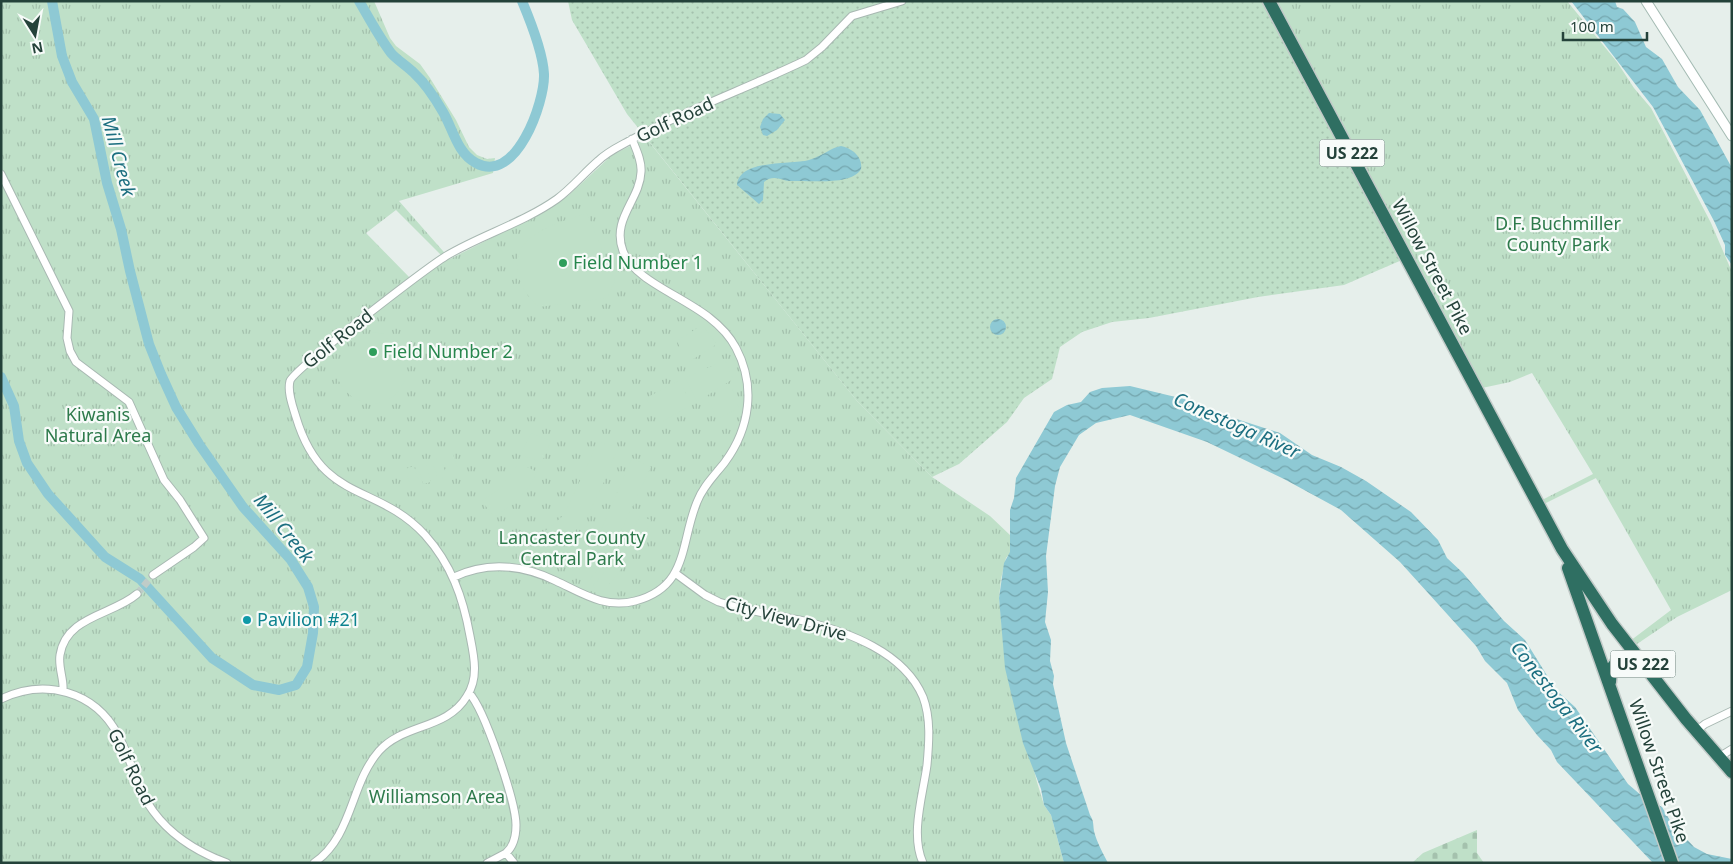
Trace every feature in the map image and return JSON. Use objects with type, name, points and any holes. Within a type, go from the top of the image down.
[{"type":"highway","name":"Willow Street Pike","points":[[1269,1],[1562,549],[1607,617],[1686,719],[1732,772]]},
{"type":"highway","name":"Willow Street Pike","points":[[1562,549],[1672,863]]},
{"type":"highway","points":[[1610,685],[1610,672],[1615,662],[1623,658],[1631,658],[1642,668],[1679,715],[1686,719]]},
{"type":"main road","points":[[1646,1],[1732,136]]},
{"type":"street","name":"Golf Road","points":[[314,863],[325,854],[338,838],[365,775],[377,753],[395,737],[451,715],[469,693],[475,671],[464,608],[454,578],[436,548],[413,524],[384,505],[344,486],[324,470],[312,456],[296,417],[289,389],[291,378],[313,357],[442,258],[556,200],[607,153],[632,139],[806,60],[822,47],[852,16],[902,1]]},
{"type":"street","points":[[454,578],[487,567],[524,569],[544,575],[591,598],[622,604],[653,594],[675,573],[683,557],[695,507],[701,492],[729,457],[742,432],[747,413],[748,386],[740,357],[720,327],[702,311],[642,274],[629,261],[623,250],[620,236],[622,220],[638,186],[641,172],[632,139]]},
{"type":"street","points":[[1,174],[69,311],[67,338],[76,362],[129,402],[164,480],[180,500],[204,538],[153,576]]},
{"type":"street","name":"City View Drive","points":[[675,573],[705,595],[725,604],[821,626],[862,641],[894,661],[915,683],[925,704],[929,732],[918,834],[918,846],[923,863]]},
{"type":"street","points":[[63,690],[60,657],[63,645],[70,634],[84,621],[137,594]]},
{"type":"street","name":"Golf Road","points":[[1,699],[31,688],[63,690],[88,702],[109,721],[119,738],[139,790],[154,813],[167,828],[191,847],[227,863]]},
{"type":"street","points":[[469,693],[474,699],[482,718],[514,810],[515,837],[506,853],[487,863]]},
{"type":"street","points":[[1696,730],[1732,711]]},
{"type":"street","points":[[1719,757],[1732,749]]},
{"type":"street","points":[[506,853],[514,863]]},
{"type":"green space","name":"Lancaster County Central Park","points":[[1,1],[374,1],[390,38],[396,46],[420,64],[456,120],[469,147],[477,155],[487,159],[495,158],[493,173],[399,201],[450,259],[550,208],[569,195],[612,155],[646,138],[857,401],[932,477],[990,516],[1010,535],[1011,552],[1006,558],[999,598],[1005,656],[1037,782],[1044,805],[1051,815],[1064,863],[1,863]],"holes":[[[396,210],[441,255],[411,279],[366,233]]]},
{"type":"green space","points":[[568,1],[1264,1],[1402,260],[1344,285],[1258,297],[1149,318],[1112,322],[1082,332],[1060,347],[1052,379],[1024,398],[1007,422],[959,464],[932,477],[857,401],[627,114],[572,20]]},
{"type":"green space","name":"D.F. Buchmiller County Park","points":[[1275,1],[1567,1],[1617,62],[1634,88],[1651,108],[1711,223],[1732,272],[1732,590],[1677,617],[1634,646],[1630,641],[1671,610],[1596,478],[1544,504],[1542,500],[1593,474],[1532,373],[1510,382],[1482,388]]},
{"type":"green space","name":"Field Number 1","points":[[587,213],[615,281],[607,298],[539,307],[525,291],[519,278],[518,259],[522,248],[529,239],[539,232]]},
{"type":"green space","points":[[702,325],[717,344],[687,363],[677,341]]},
{"type":"green space","name":"Field Number 2","points":[[372,332],[385,334],[405,379],[399,391],[390,399],[379,403],[368,403],[357,399],[347,392],[339,382],[335,369]]},
{"type":"green space","points":[[725,360],[733,379],[697,402],[685,378]]},
{"type":"green space","points":[[680,380],[691,405],[660,423],[646,398]]},
{"type":"green space","points":[[732,389],[739,408],[718,419],[708,401]]},
{"type":"green space","points":[[531,433],[551,441],[542,462],[520,455]]},
{"type":"green space","points":[[598,442],[618,448],[604,481],[581,524],[571,536],[543,560],[531,543],[564,515]]},
{"type":"green space","points":[[453,454],[459,473],[450,476],[444,457]]},
{"type":"green space","points":[[441,458],[447,477],[438,479],[432,460]]},
{"type":"green space","points":[[632,458],[651,467],[610,554],[587,583],[571,573],[601,530]]},
{"type":"green space","points":[[426,462],[431,482],[423,484],[417,465]]},
{"type":"green space","points":[[519,463],[537,472],[519,498],[494,517],[482,501],[500,489]]},
{"type":"green space","points":[[414,466],[420,485],[411,488],[405,469]]},
{"type":"green space","points":[[640,516],[651,520],[647,530],[630,558],[603,592],[593,586],[618,556]]},
{"type":"green space","points":[[1477,830],[1477,853],[1484,863],[1412,863],[1423,853]]},
{"type":"water","points":[[1571,1],[1615,1],[1617,7],[1623,9],[1635,22],[1646,47],[1662,59],[1678,87],[1700,110],[1732,168],[1732,265],[1725,255],[1725,245],[1714,221],[1653,107]]},
{"type":"water","points":[[769,113],[780,114],[785,120],[777,130],[767,136],[763,135],[760,127],[763,119]]},
{"type":"water","points":[[841,146],[853,151],[861,165],[861,169],[849,178],[830,181],[768,179],[764,182],[763,200],[759,204],[737,185],[740,177],[756,167],[809,160]]},
{"type":"water","points":[[998,319],[1006,327],[998,335],[990,327]]},
{"type":"water","name":"Conestoga River","points":[[1130,386],[1188,400],[1215,412],[1280,433],[1312,455],[1341,467],[1366,481],[1411,512],[1438,540],[1447,558],[1463,573],[1504,621],[1525,640],[1556,690],[1575,707],[1628,784],[1642,796],[1662,807],[1675,829],[1694,847],[1707,854],[1732,859],[1732,863],[1653,863],[1557,762],[1551,750],[1518,710],[1507,683],[1485,661],[1476,646],[1400,562],[1341,510],[1284,479],[1207,442],[1130,415],[1096,423],[1079,435],[1060,467],[1055,486],[1046,556],[1048,592],[1045,622],[1051,640],[1050,661],[1054,676],[1053,684],[1066,743],[1092,819],[1095,835],[1108,863],[1064,863],[1051,815],[1044,805],[1041,789],[1023,743],[1005,668],[999,598],[1004,563],[1010,552],[1010,510],[1014,498],[1016,478],[1054,412],[1067,405],[1081,402],[1090,392],[1102,388]]},
{"type":"waterway","name":"Mill Creek","points":[[1,377],[14,406],[19,441],[27,463],[48,494],[105,557],[140,579],[212,658],[253,685],[279,690],[296,685],[307,667],[313,633],[314,607],[308,587],[291,560],[243,507],[199,444],[176,407],[161,374],[149,344],[121,229],[107,183],[94,119],[72,82],[62,56],[52,1]]},
{"type":"waterway","name":"Mill Creek","points":[[359,1],[391,53],[411,70],[430,91],[464,153],[476,163],[490,167],[504,162],[515,152],[525,137],[533,120],[543,87],[544,74],[539,47],[522,1]]},
{"type":"tunnel","points":[[137,594],[153,575]]},
{"type":"place","name":"Field Number 1","points":[[563,263]]},
{"type":"place","name":"Field Number 2","points":[[373,352]]},
{"type":"place","name":"Pavilion #21","points":[[247,620]]},
{"type":"park label","name":"Kiwanis Natural Area","points":[[98,425]]},
{"type":"park label","name":"Williamson Area","points":[[437,797]]}]
